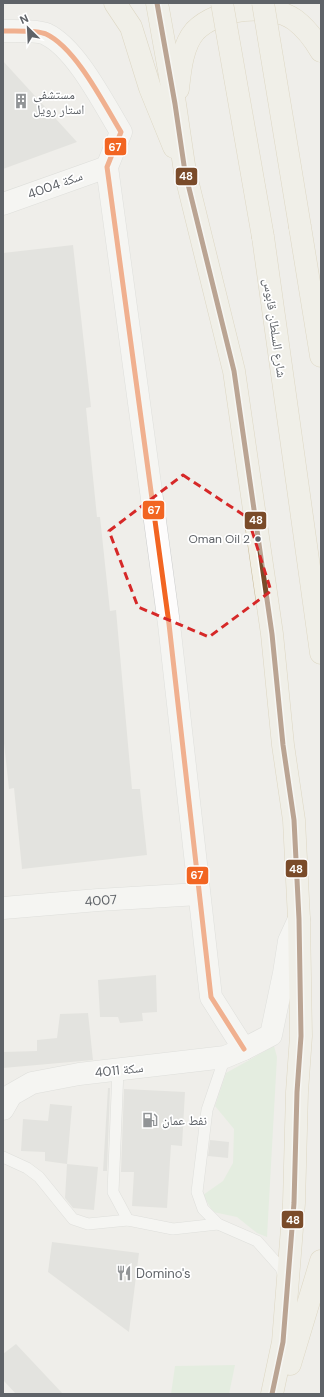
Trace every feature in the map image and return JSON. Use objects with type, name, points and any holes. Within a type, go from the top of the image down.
[{"type":"highway","points":[[115,3],[131,28],[160,115],[185,172]]},
{"type":"highway","points":[[157,3],[175,104],[185,172],[234,371],[272,634],[283,745],[294,820],[299,919],[301,1036],[297,1092],[294,1203],[283,1342],[272,1394]]},
{"type":"highway","name":"شارع السلطان قابوس","points":[[222,3],[263,237],[321,653]]},
{"type":"highway","points":[[263,3],[321,356]]},
{"type":"highway","points":[[175,104],[181,66],[187,44],[196,31],[213,19],[238,11],[255,8],[279,13],[294,19],[309,32],[321,50]]},
{"type":"highway","points":[[281,1394],[321,1261]]},
{"type":"street","points":[[3,31],[46,34],[68,51],[94,87],[121,132],[107,166],[168,624],[211,998],[235,1053]]},
{"type":"street","name":"سكة 4004","points":[[3,204],[107,166]]},
{"type":"street","name":"4007","points":[[3,908],[98,900],[199,894]]},
{"type":"street","name":"سكة 4011","points":[[3,1108],[11,1095],[32,1083],[79,1074],[118,1070],[235,1053],[271,1035],[289,941],[299,919]]},
{"type":"lane","points":[[235,1053],[207,1110],[197,1192],[203,1209],[218,1224],[258,1241],[282,1268],[287,1288]]},
{"type":"lane","points":[[118,1070],[113,1192],[128,1220]]},
{"type":"lane","points":[[3,1157],[27,1168],[39,1177],[73,1219],[88,1224],[128,1220],[173,1229],[218,1224]]},
{"type":"highlighted area","points":[[183,475],[248,518],[271,591],[209,637],[138,607],[109,531]]},
{"type":"green space","points":[[274,1046],[277,1057],[267,1237],[257,1233],[237,1217],[213,1212],[203,1195],[223,1181],[233,1163],[234,1129],[215,1106],[226,1073]]},
{"type":"green space","points":[[235,1365],[229,1394],[171,1394],[175,1366]]},
{"type":"building","name":"مستشفى استار رويل","points":[[3,61],[77,142],[3,169]]},
{"type":"building","points":[[73,245],[91,407],[86,408],[97,517],[100,517],[110,611],[116,610],[132,789],[140,789],[147,855],[22,869],[14,788],[9,789],[3,734],[3,253]]},
{"type":"building","points":[[156,975],[157,1012],[142,1013],[143,1021],[120,1023],[118,1017],[100,1017],[98,980]]},
{"type":"building","points":[[88,1013],[93,1060],[3,1068],[3,1052],[37,1051],[37,1040],[57,1038],[60,1014]]},
{"type":"building","points":[[108,1088],[110,1088],[107,1171],[103,1171]]},
{"type":"building","points":[[124,1089],[185,1092],[182,1146],[171,1145],[167,1208],[132,1206],[134,1172],[121,1172]]},
{"type":"building","points":[[50,1104],[72,1106],[67,1164],[45,1161],[45,1152],[21,1151],[23,1119],[48,1121]]},
{"type":"building","points":[[210,1140],[229,1142],[228,1158],[208,1156]]},
{"type":"building","points":[[67,1164],[98,1167],[94,1210],[73,1208],[65,1198]]},
{"type":"building","points":[[52,1242],[139,1253],[129,1332],[48,1272]]},
{"type":"building","points":[[16,1344],[63,1394],[16,1394],[3,1380],[3,1354]]},
{"type":"transit line","name":"48","points":[[157,3],[175,104],[185,172],[234,371],[272,634],[283,745],[294,820],[299,919],[301,1036],[297,1092],[294,1203],[283,1342],[272,1394]]},
{"type":"transit line","name":"67","points":[[3,31],[37,32],[46,34],[57,41],[68,51],[98,92],[121,132],[107,167],[169,624],[211,997],[244,1049]]},
{"type":"place","name":"مستشفى استار رويل","points":[[21,101]]},
{"type":"place","name":"Oman Oil 2","points":[[258,539]]},
{"type":"place","name":"نفط عمان","points":[[150,1120]]},
{"type":"place","name":"Domino's","points":[[124,1273]]}]
